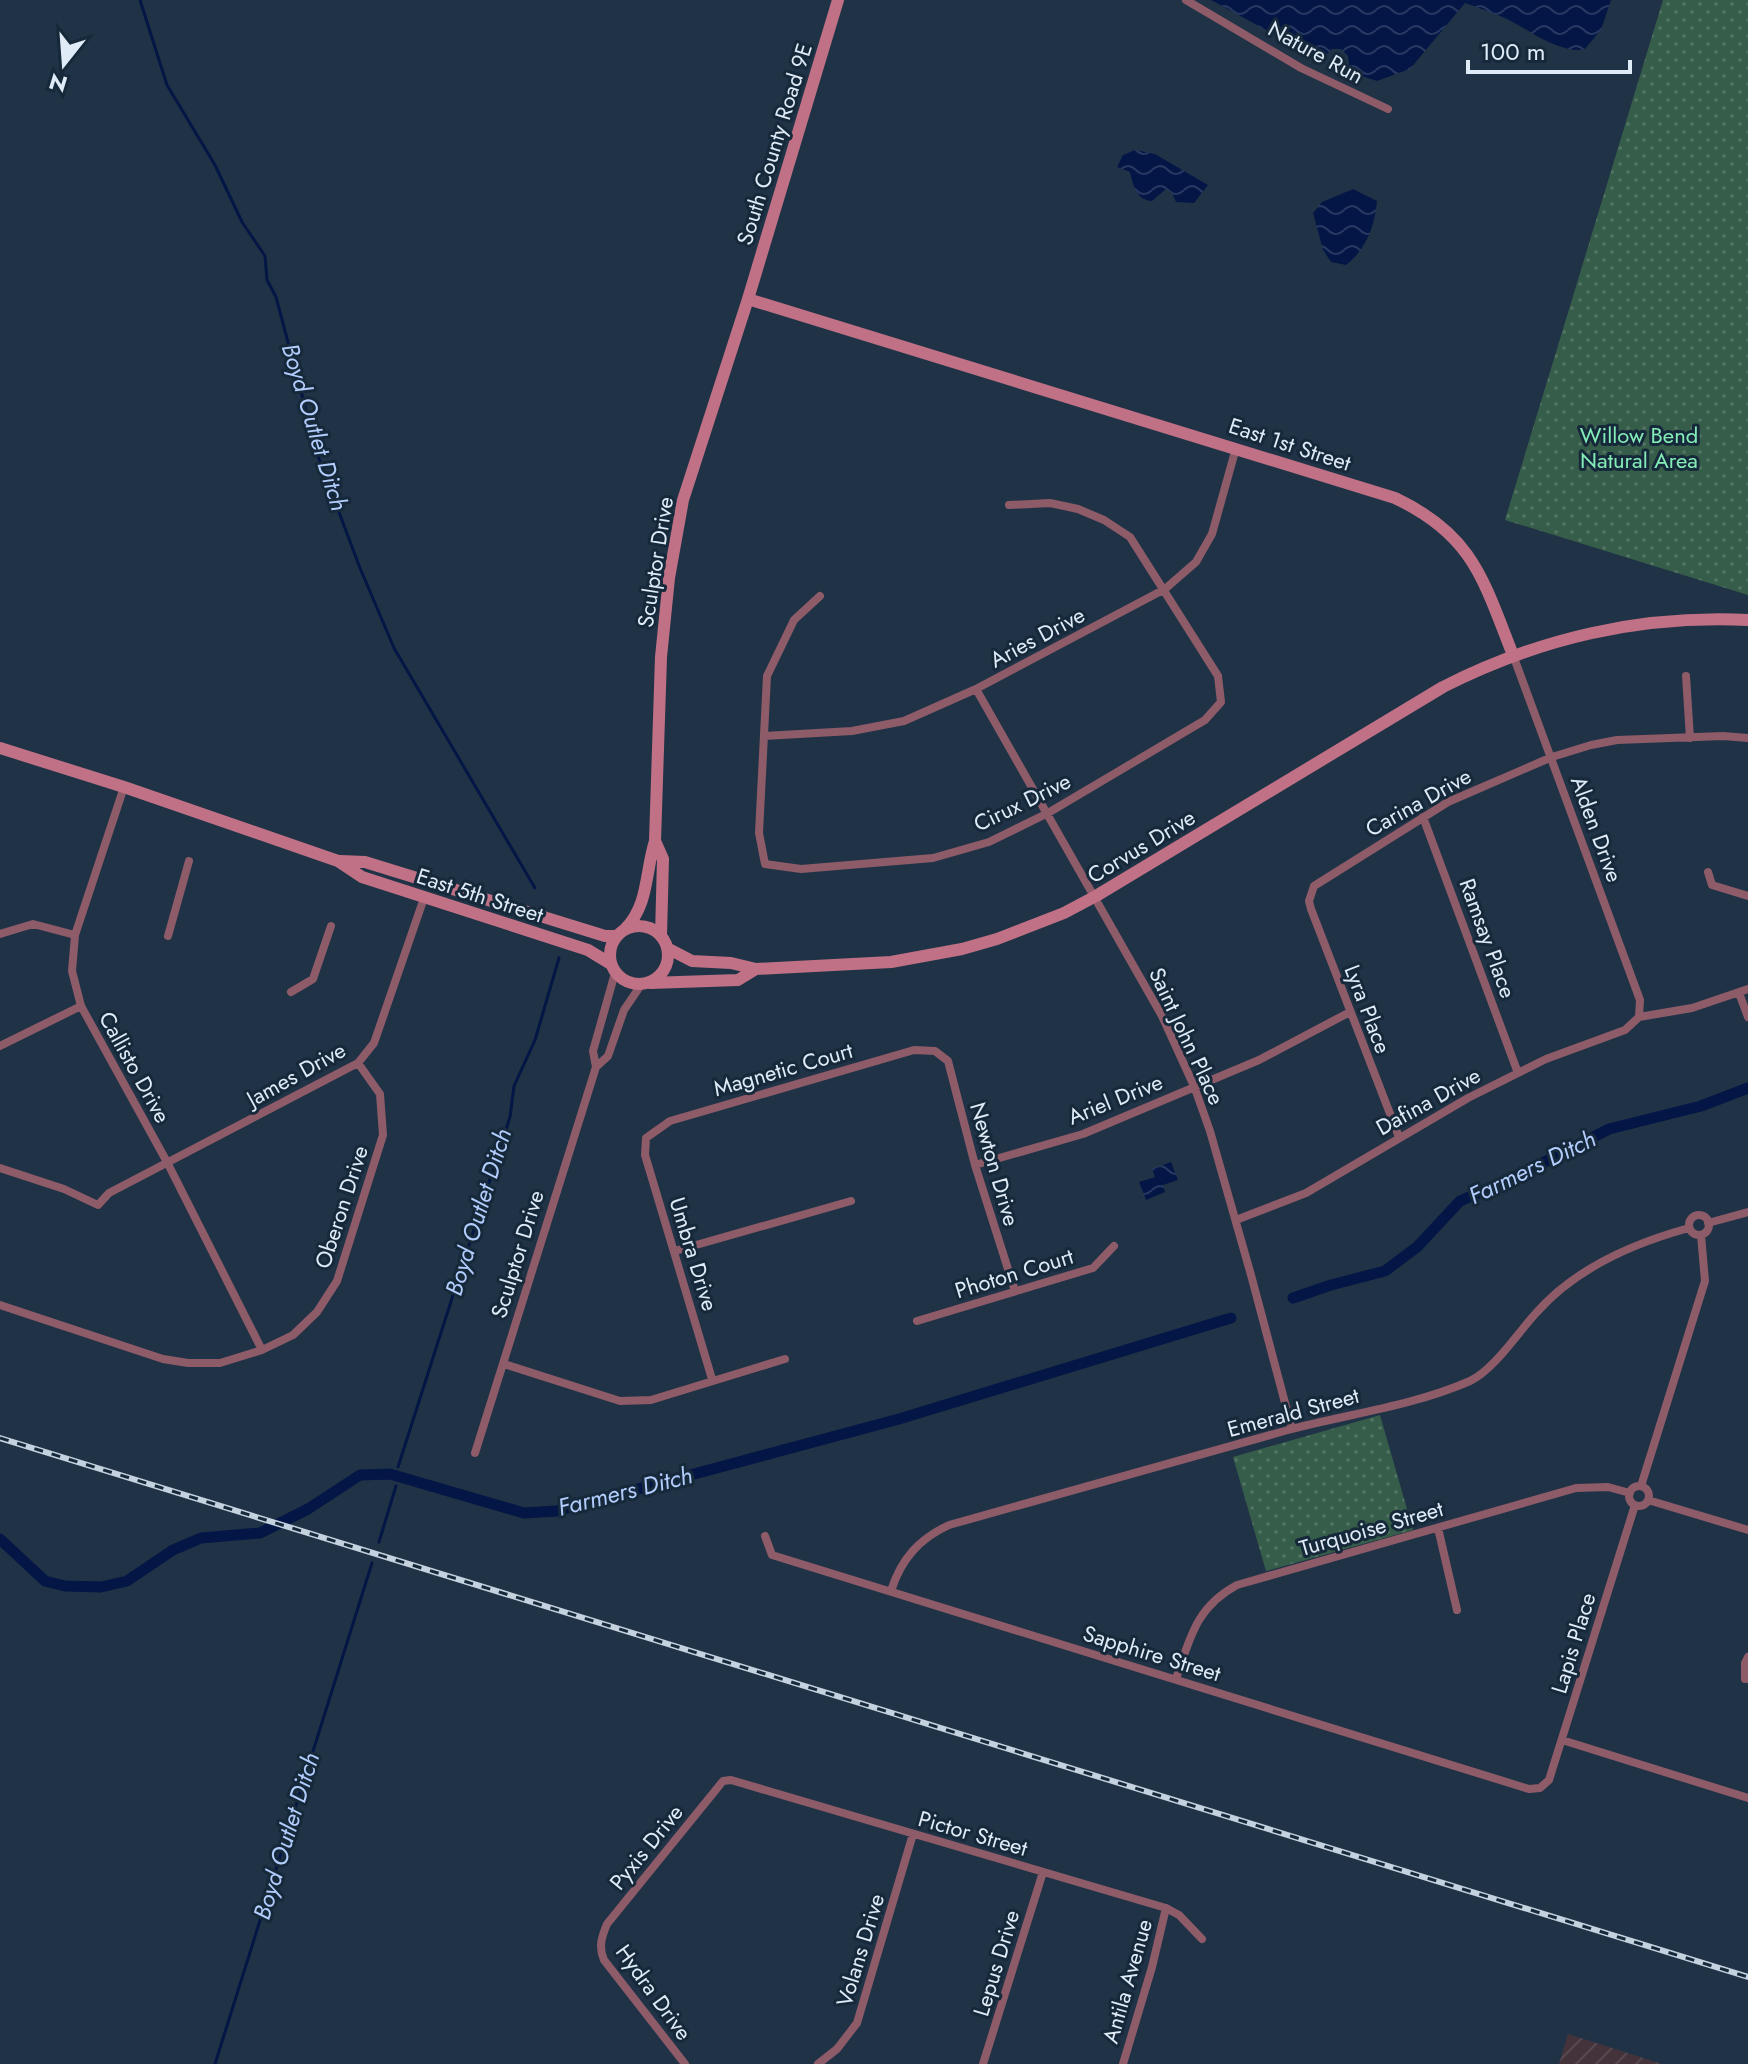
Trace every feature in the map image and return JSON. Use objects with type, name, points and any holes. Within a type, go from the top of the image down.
[{"type":"street","name":"South County Road 9E","points":[[748,299],[838,0]]},
{"type":"street","name":"Nature Run","points":[[1186,0],[1301,68],[1388,109]]},
{"type":"street","name":"East 1st Street","points":[[748,299],[1395,498],[1435,520],[1474,561],[1513,655]]},
{"type":"street","name":"Sculptor Drive","points":[[621,932],[634,921],[643,901],[648,861],[655,841],[661,657],[675,539],[683,500],[748,299]]},
{"type":"street","name":"Aries Drive","points":[[764,736],[852,731],[904,721],[976,689],[1165,589],[1196,562],[1212,534],[1236,448]]},
{"type":"street","points":[[1009,505],[1050,503],[1078,509],[1104,520],[1130,537],[1165,589]]},
{"type":"street","name":"Cirux Drive","points":[[764,736],[759,833],[765,864],[801,869],[933,858],[989,842],[1048,813],[1205,720],[1221,702],[1218,676],[1165,589]]},
{"type":"street","points":[[764,736],[767,676],[794,620],[820,596]]},
{"type":"street","points":[[1513,655],[1566,637],[1640,623],[1677,619],[1748,620]]},
{"type":"street","name":"Alden Drive","points":[[1513,655],[1640,1000],[1639,1017]]},
{"type":"street","name":"Corvus Drive","points":[[664,942],[692,961],[731,963],[756,969],[891,962],[962,949],[1031,927],[1096,896],[1443,687],[1513,655]]},
{"type":"street","points":[[1686,676],[1690,738]]},
{"type":"street","name":"Saint John Place","points":[[976,689],[1162,1016],[1194,1086],[1236,1220],[1292,1429]]},
{"type":"street","name":"Carina Drive","points":[[1311,892],[1319,880],[1423,817],[1477,787],[1552,757],[1617,740],[1748,738]]},
{"type":"street","name":"East 5th Street","points":[[0,748],[338,861],[362,877],[588,950],[613,968]]},
{"type":"street","name":"Callisto Drive","points":[[124,787],[75,935],[72,971],[81,1006],[167,1162],[262,1350]]},
{"type":"street","name":"Ramsay Place","points":[[1423,817],[1518,1073]]},
{"type":"street","name":"Sculptor Drive","points":[[655,841],[663,859],[664,942]]},
{"type":"street","points":[[168,936],[189,861]]},
{"type":"street","name":"East 5th Street","points":[[338,861],[365,862],[605,936],[621,932]]},
{"type":"street","points":[[1708,872],[1712,885],[1748,896]]},
{"type":"street","name":"Lyra Place","points":[[1311,892],[1311,909],[1399,1137]]},
{"type":"street","name":"James Drive","points":[[0,1168],[64,1189],[98,1205],[109,1193],[358,1063],[374,1043],[424,898]]},
{"type":"street","points":[[0,934],[33,924],[75,935]]},
{"type":"street","points":[[291,992],[313,979],[331,926]]},
{"type":"street","points":[[644,927],[664,942],[667,965],[657,978],[645,984],[631,984],[613,968],[609,954],[621,932],[644,927]]},
{"type":"street","name":"Sculptor Drive","points":[[475,1453],[596,1067],[593,1051],[613,968]]},
{"type":"street","name":"Corvus Drive","points":[[645,984],[738,980],[756,969]]},
{"type":"street","name":"Sculptor Drive","points":[[596,1067],[608,1056],[624,1010],[645,984]]},
{"type":"street","points":[[1639,1017],[1692,1008],[1744,991],[1748,1017]]},
{"type":"street","points":[[0,1046],[81,1006]]},
{"type":"street","name":"Ariel Drive","points":[[975,1165],[1083,1134],[1282,1049],[1350,1012]]},
{"type":"street","name":"Dafina Drive","points":[[1236,1220],[1306,1193],[1399,1137],[1518,1073],[1570,1049],[1625,1030],[1639,1017]]},
{"type":"street","name":"Magnetic Court","points":[[646,1138],[670,1121],[914,1050],[935,1051]]},
{"type":"street","name":"Newton Drive","points":[[935,1051],[948,1061],[975,1165],[1015,1291]]},
{"type":"street","name":"Oberon Drive","points":[[0,1305],[163,1359],[188,1363],[220,1363],[262,1350],[293,1335],[317,1312],[337,1281],[383,1135],[380,1094],[358,1063]]},
{"type":"street","name":"Umbra Drive","points":[[646,1138],[645,1155],[712,1379]]},
{"type":"street","points":[[675,1251],[851,1201]]},
{"type":"street","points":[[1708,1223],[1748,1212]]},
{"type":"street","points":[[1696,1216],[1704,1216],[1708,1223],[1707,1231],[1701,1235],[1694,1234],[1689,1228],[1696,1216]]},
{"type":"street","name":"Emerald Street","points":[[891,1591],[898,1569],[914,1548],[930,1534],[949,1525],[1292,1429],[1422,1398],[1473,1380],[1505,1350],[1539,1309],[1578,1276],[1622,1252],[1689,1228]]},
{"type":"street","points":[[1641,1486],[1705,1281],[1701,1235]]},
{"type":"street","name":"Photon Court","points":[[917,1321],[1093,1268],[1114,1246]]},
{"type":"street","points":[[504,1364],[620,1401],[651,1400],[785,1359]]},
{"type":"street","points":[[1635,1486],[1641,1486],[1647,1490],[1648,1500],[1642,1506],[1635,1505],[1630,1501],[1630,1493],[1635,1486]]},
{"type":"street","name":"Turquoise Street","points":[[1176,1679],[1194,1625],[1216,1596],[1237,1585],[1576,1488],[1608,1487],[1630,1493]]},
{"type":"street","points":[[1648,1500],[1748,1530]]},
{"type":"street","name":"Lapis Place","points":[[1540,1788],[1549,1780],[1635,1505]]},
{"type":"street","points":[[1438,1528],[1457,1610]]},
{"type":"street","name":"Sapphire Street","points":[[765,1536],[772,1555],[1529,1789],[1540,1788]]},
{"type":"street","points":[[1748,1657],[1745,1663],[1745,1679],[1748,1679]]},
{"type":"street","points":[[1562,1740],[1748,1798]]},
{"type":"street","name":"Pictor Street","points":[[723,1781],[731,1780],[1166,1908],[1179,1915],[1202,1939]]},
{"type":"street","name":"Pyxis Drive","points":[[601,1939],[607,1924],[723,1781]]},
{"type":"street","name":"Volans Drive","points":[[818,2064],[837,2049],[857,2023],[913,1834]]},
{"type":"street","name":"Lepus Drive","points":[[983,2064],[1043,1872]]},
{"type":"street","name":"Antila Avenue","points":[[1123,2064],[1166,1908]]},
{"type":"street","name":"Hydra Drive","points":[[601,1939],[604,1960],[685,2064]]},
{"type":"shaded area","points":[[1568,2034],[1662,2064],[1559,2064]]},
{"type":"green space","name":"Willow Bend Natural Area","points":[[1663,0],[1748,0],[1748,595],[1505,520]]},
{"type":"green space","points":[[1380,1415],[1413,1530],[1266,1571],[1233,1457]]},
{"type":"water","points":[[1211,0],[1611,0],[1601,30],[1584,50],[1553,44],[1507,19],[1465,3],[1410,69],[1377,81],[1350,72],[1348,56],[1341,49],[1332,49],[1325,56],[1312,55]]},
{"type":"water","points":[[1135,150],[1155,154],[1208,185],[1194,203],[1176,202],[1166,189],[1152,201],[1142,198],[1136,191],[1130,172],[1117,167],[1123,155]]},
{"type":"water","points":[[1353,189],[1377,201],[1368,236],[1359,252],[1346,265],[1331,262],[1323,250],[1313,213],[1322,202]]},
{"type":"water","points":[[1171,1162],[1178,1180],[1163,1185],[1165,1192],[1146,1200],[1139,1182],[1155,1177],[1152,1169]]},
{"type":"waterway","name":"Boyd Outlet Ditch","points":[[140,0],[167,85],[215,165],[242,222],[265,256],[267,280],[276,297],[319,459],[394,648],[535,888]]},
{"type":"waterway","name":"Boyd Outlet Ditch","points":[[398,1467],[510,1117],[514,1086],[535,1040],[559,958]]},
{"type":"waterway","name":"Farmers Ditch","points":[[1293,1298],[1385,1271],[1417,1247],[1460,1201],[1609,1129],[1701,1106],[1748,1088]]},
{"type":"waterway","name":"Farmers Ditch","points":[[0,1539],[45,1581],[65,1586],[101,1587],[127,1581],[173,1550],[201,1538],[260,1533],[308,1509],[360,1475],[390,1474],[524,1513],[556,1511],[899,1419],[1231,1318]]},
{"type":"waterway","name":"Boyd Outlet Ditch","points":[[379,1542],[396,1486]]},
{"type":"waterway","name":"Boyd Outlet Ditch","points":[[215,2064],[372,1563]]},
{"type":"railway","points":[[0,1438],[1748,1977]]}]
